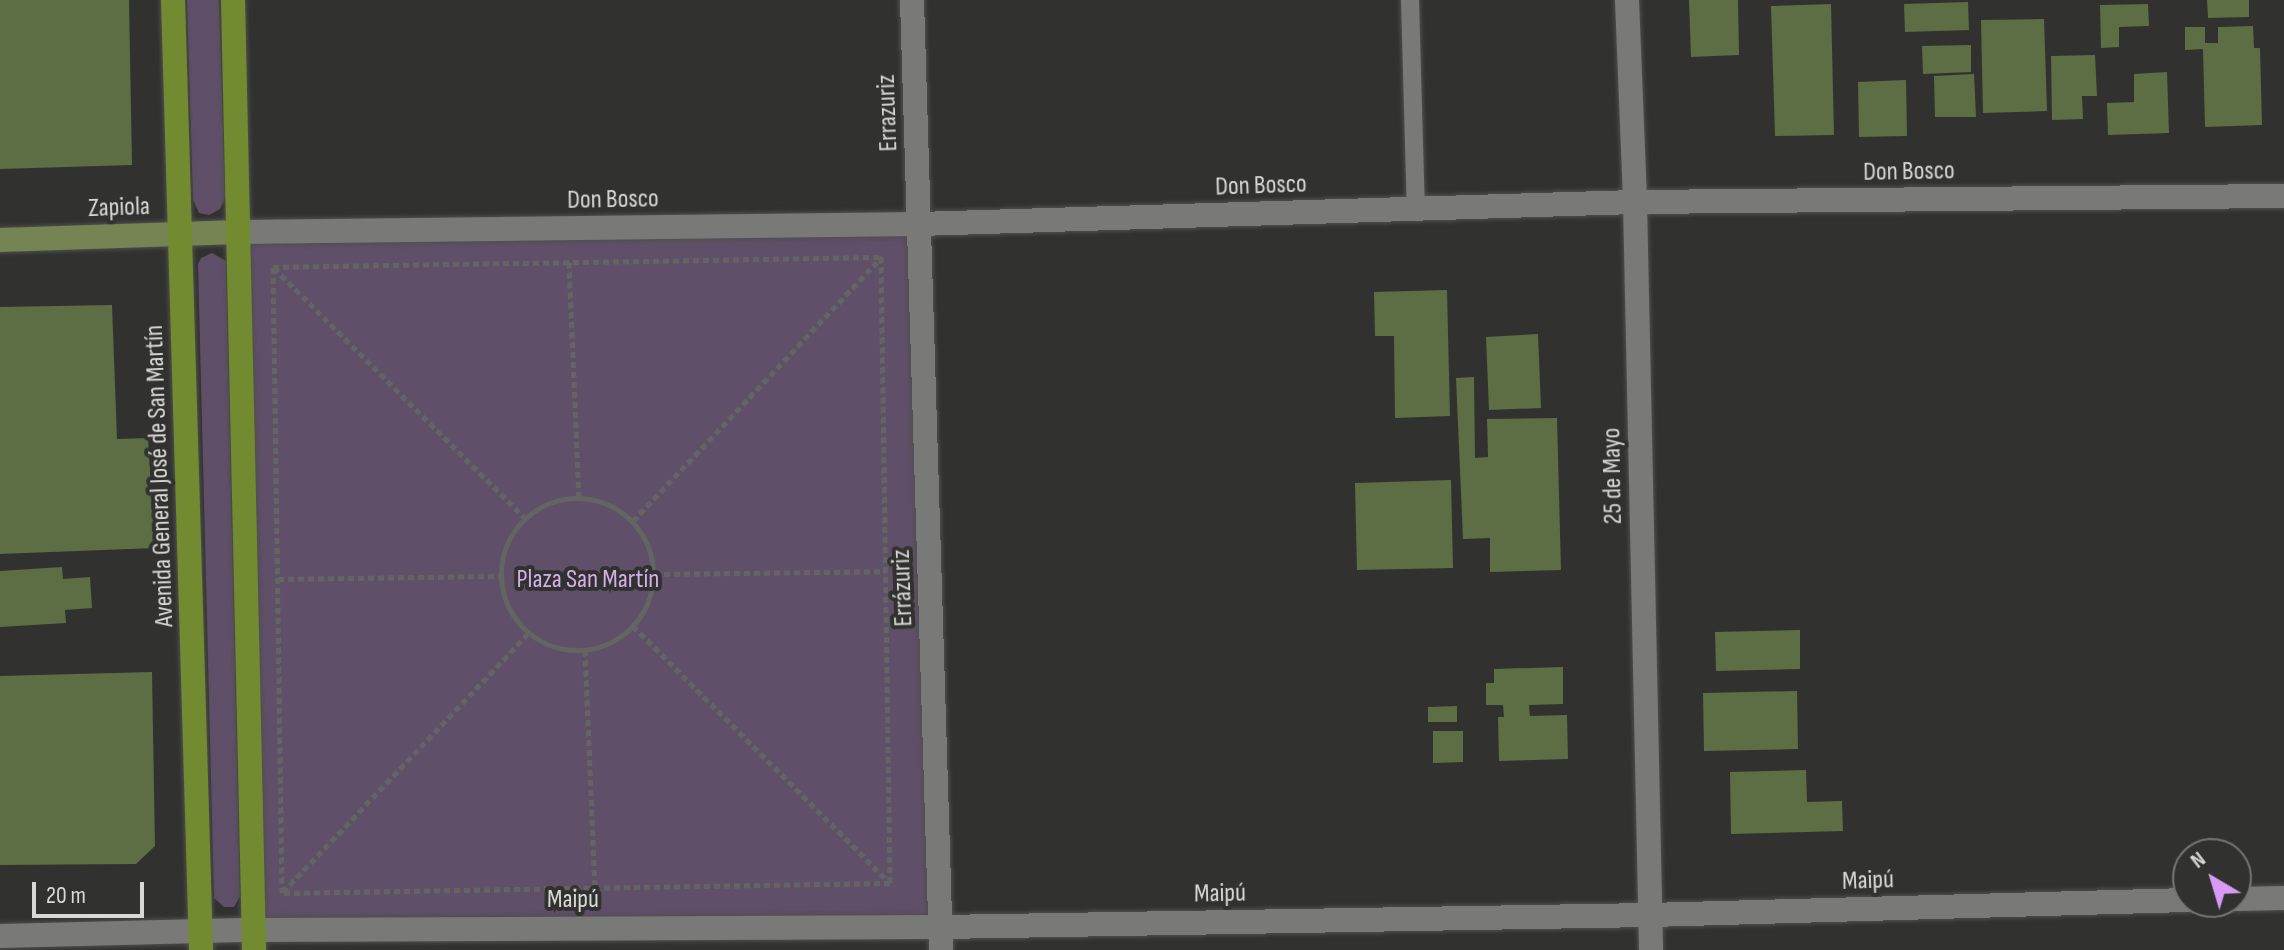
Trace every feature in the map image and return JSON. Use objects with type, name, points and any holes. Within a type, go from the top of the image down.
[{"type":"main road","name":"Avenida General José de San Martín","points":[[173,0],[201,940]]},
{"type":"main road","points":[[233,0],[253,940]]},
{"type":"street","name":"Errazuriz","points":[[912,0],[919,224]]},
{"type":"street","name":"25 de Mayo","points":[[1627,0],[1635,202],[1651,950]]},
{"type":"street","name":"Don Bosco","points":[[239,232],[919,224],[1635,202],[2284,196]]},
{"type":"street","name":"Errázuriz","points":[[919,224],[941,939]]},
{"type":"street","name":"Zapiola","points":[[0,240],[239,232]]},
{"type":"street","points":[[2252,899],[2284,898]]},
{"type":"street","name":"Maipú","points":[[0,936],[201,940],[941,939],[2172,900]]},
{"type":"lane","points":[[1410,0],[1416,209]]},
{"type":"path","points":[[633,521],[881,257],[919,224]]},
{"type":"path","points":[[273,267],[881,257]]},
{"type":"path","points":[[881,257],[890,883]]},
{"type":"path","points":[[569,262],[579,497]]},
{"type":"path","points":[[273,267],[525,518]]},
{"type":"path","points":[[273,267],[282,893]]},
{"type":"path","points":[[579,497],[599,500],[633,521],[644,536],[654,574],[644,610],[633,626],[603,646],[565,650],[528,634],[513,617],[504,598],[500,576],[511,535],[525,518],[559,499],[579,497]]},
{"type":"path","points":[[654,574],[886,571]]},
{"type":"path","points":[[278,579],[500,576]]},
{"type":"path","points":[[633,626],[890,883]]},
{"type":"path","points":[[282,893],[528,634]]},
{"type":"path","points":[[585,650],[595,888]]},
{"type":"path","points":[[282,893],[890,883]]},
{"type":"green space","points":[[187,0],[219,0],[225,198],[220,209],[209,215],[199,213],[193,200]]},
{"type":"green space","name":"Plaza San Martín","points":[[919,224],[941,927],[253,930],[239,232]]},
{"type":"green space","points":[[212,253],[226,261],[240,896],[234,907],[224,907],[214,898],[198,264],[201,258]]},
{"type":"building","points":[[0,0],[129,0],[132,165],[0,169]]},
{"type":"building","points":[[1689,0],[1738,0],[1739,55],[1691,57]]},
{"type":"building","points":[[2207,0],[2249,0],[2249,17],[2208,18]]},
{"type":"building","points":[[1968,2],[1969,30],[1905,32],[1904,4]]},
{"type":"building","points":[[1831,4],[1834,135],[1775,136],[1771,6]]},
{"type":"building","points":[[2148,4],[2149,26],[2119,27],[2119,47],[2101,48],[2100,5]]},
{"type":"building","points":[[2044,19],[2047,111],[1983,113],[1981,20]]},
{"type":"building","points":[[2253,26],[2254,48],[2260,48],[2262,125],[2205,127],[2203,49],[2185,50],[2185,27],[2205,27],[2205,43],[2218,43],[2218,27]]},
{"type":"building","points":[[1971,45],[1971,72],[1923,74],[1922,46]]},
{"type":"building","points":[[2095,55],[2097,96],[2082,96],[2083,119],[2052,120],[2051,56]]},
{"type":"building","points":[[2167,72],[2169,133],[2108,135],[2107,103],[2134,102],[2134,74]]},
{"type":"building","points":[[1974,74],[1976,117],[1935,117],[1934,76]]},
{"type":"building","points":[[1906,80],[1907,136],[1859,137],[1858,82]]},
{"type":"building","points":[[1447,290],[1450,416],[1395,418],[1394,336],[1375,336],[1374,292]]},
{"type":"building","points":[[112,305],[117,439],[148,438],[155,548],[0,554],[0,307]]},
{"type":"building","points":[[1538,334],[1541,408],[1489,410],[1486,337]]},
{"type":"building","points":[[1474,377],[1475,458],[1488,457],[1487,419],[1557,418],[1561,570],[1490,572],[1490,538],[1463,539],[1456,378]]},
{"type":"building","points":[[1451,480],[1453,568],[1357,570],[1355,483]]},
{"type":"building","points":[[62,567],[63,579],[90,577],[92,608],[65,610],[66,623],[0,627],[0,571]]},
{"type":"building","points":[[1800,630],[1800,669],[1716,671],[1715,632]]},
{"type":"building","points":[[1563,667],[1563,704],[1529,705],[1530,716],[1567,715],[1568,759],[1499,761],[1498,717],[1504,717],[1503,705],[1486,705],[1486,683],[1494,683],[1494,669]]},
{"type":"building","points":[[152,672],[155,846],[136,864],[0,865],[0,676]]},
{"type":"building","points":[[1797,691],[1798,749],[1704,751],[1703,693]]},
{"type":"building","points":[[1457,706],[1457,722],[1428,722],[1428,707]]},
{"type":"building","points":[[1433,731],[1463,731],[1463,762],[1433,763]]},
{"type":"building","points":[[1806,770],[1807,802],[1842,801],[1843,831],[1731,834],[1730,772]]}]
